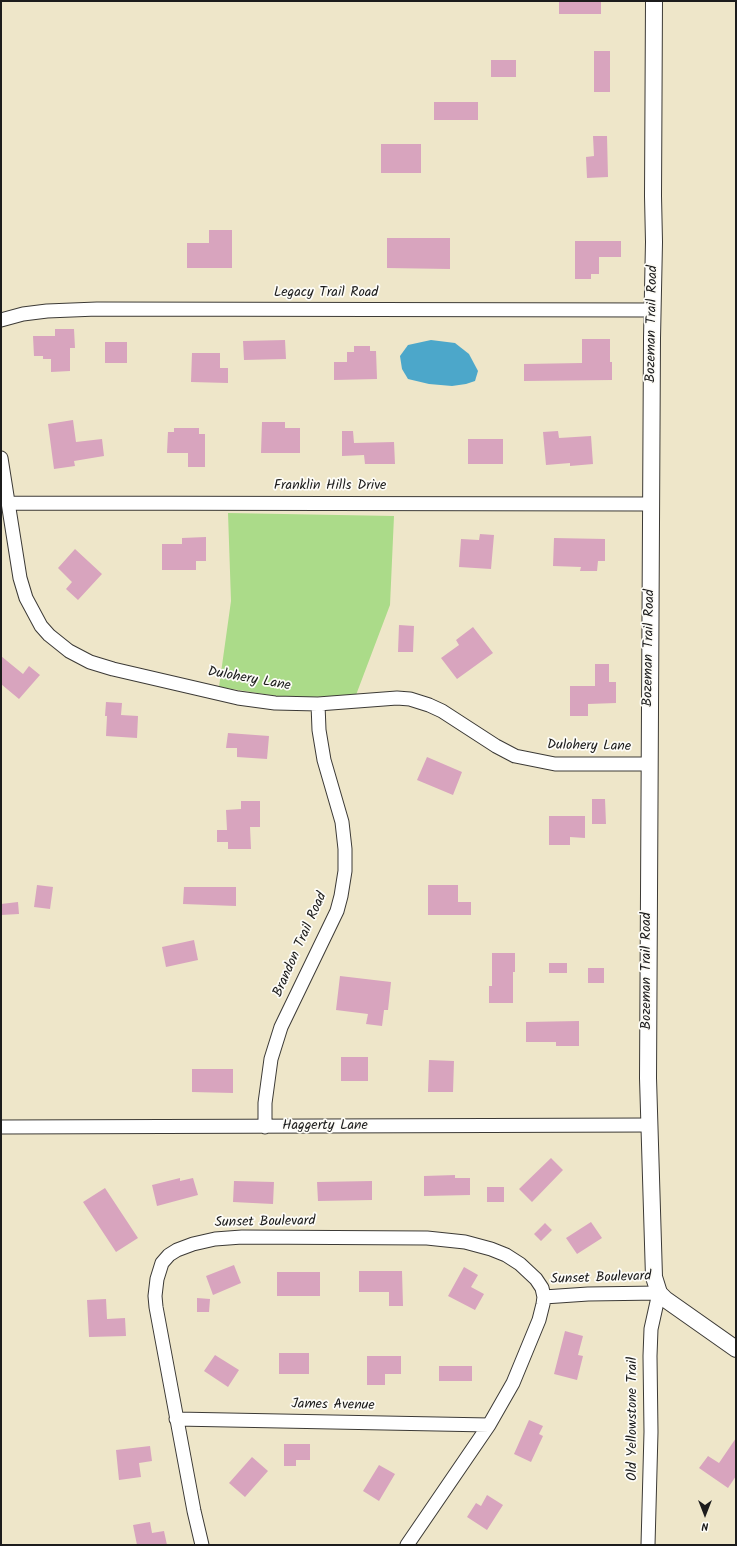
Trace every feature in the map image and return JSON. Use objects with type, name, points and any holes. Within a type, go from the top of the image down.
[{"type":"street","name":"Bozeman Trail Road","points":[[654,1],[654,242],[649,764],[648,1078],[654,1277],[659,1293]]},
{"type":"street","name":"Legacy Trail Road","points":[[1,320],[23,314],[47,311],[98,309],[653,310]]},
{"type":"street","name":"Dulohery Lane","points":[[1,458],[10,523],[20,578],[26,598],[41,626],[68,651],[90,662],[113,669],[238,698],[275,703],[318,704],[397,698],[410,699],[442,711],[496,746],[515,756],[555,764],[649,764]]},
{"type":"street","name":"Franklin Hills Drive","points":[[8,503],[652,504]]},
{"type":"street","name":"Brandon Trail Road","points":[[265,1127],[265,1103],[270,1059],[281,1027],[336,911],[341,896],[345,871],[345,849],[342,822],[324,760],[318,704]]},
{"type":"street","name":"Haggerty Lane","points":[[1,1127],[650,1125]]},
{"type":"street","name":"Sunset Boulevard","points":[[202,1545],[176,1419],[156,1307],[155,1296],[157,1279],[160,1268],[165,1259],[177,1250],[193,1244],[215,1239],[242,1237],[427,1238],[465,1242],[491,1248],[520,1264],[536,1279],[542,1288],[544,1304],[521,1366],[489,1425],[407,1545]]},
{"type":"street","name":"Sunset Boulevard","points":[[544,1297],[588,1294],[659,1293]]},
{"type":"street","points":[[659,1293],[665,1299],[736,1349]]},
{"type":"street","name":"Old Yellowstone Trail","points":[[648,1545],[651,1329],[659,1293]]},
{"type":"street","name":"James Avenue","points":[[176,1419],[489,1425]]},
{"type":"green space","points":[[228,513],[394,516],[390,605],[356,695],[290,698],[219,687],[231,601]]},
{"type":"water","points":[[431,340],[455,343],[469,354],[478,371],[475,381],[452,386],[429,384],[408,379],[402,369],[400,356],[408,345]]},
{"type":"building","points":[[559,1],[601,1],[601,14],[559,14]]},
{"type":"building","points":[[594,51],[610,51],[610,92],[594,92]]},
{"type":"building","points":[[491,60],[516,60],[516,77],[491,77]]},
{"type":"building","points":[[434,102],[478,102],[478,120],[434,120]]},
{"type":"building","points":[[593,136],[607,136],[608,177],[587,178],[586,157],[594,156]]},
{"type":"building","points":[[381,144],[421,144],[421,173],[381,173]]},
{"type":"building","points":[[209,230],[232,230],[232,268],[187,268],[187,243],[209,243]]},
{"type":"building","points":[[387,238],[450,238],[450,269],[387,268]]},
{"type":"building","points":[[575,241],[621,241],[621,257],[599,257],[599,274],[591,274],[591,279],[575,279]]},
{"type":"building","points":[[55,329],[74,329],[75,348],[70,348],[70,371],[51,372],[51,359],[43,359],[43,356],[34,356],[33,336],[55,336]]},
{"type":"building","points":[[582,339],[610,339],[612,380],[524,381],[524,364],[582,363]]},
{"type":"building","points":[[285,340],[286,359],[244,360],[243,341]]},
{"type":"building","points":[[105,342],[127,342],[127,363],[105,363]]},
{"type":"building","points":[[354,346],[370,346],[370,351],[376,351],[377,379],[334,380],[334,362],[347,362],[347,352],[354,352]]},
{"type":"building","points":[[192,353],[220,353],[220,368],[228,368],[228,383],[191,382]]},
{"type":"building","points":[[73,420],[76,442],[102,439],[104,456],[74,461],[75,466],[54,469],[48,424]]},
{"type":"building","points":[[262,422],[285,422],[285,428],[300,428],[300,453],[261,453]]},
{"type":"building","points":[[174,428],[199,428],[199,434],[205,434],[205,467],[188,467],[188,453],[167,453],[168,432],[174,432]]},
{"type":"building","points":[[342,431],[353,431],[354,443],[394,442],[395,464],[365,464],[364,455],[342,456]]},
{"type":"building","points":[[558,431],[559,438],[591,436],[593,464],[570,466],[570,463],[546,465],[543,432]]},
{"type":"building","points":[[468,439],[503,439],[503,464],[468,464]]},
{"type":"building","points":[[480,534],[494,535],[491,569],[459,567],[461,539],[479,540]]},
{"type":"building","points":[[206,537],[206,561],[196,561],[196,570],[162,570],[162,544],[182,544],[182,538]]},
{"type":"building","points":[[554,538],[605,539],[605,561],[598,561],[597,571],[580,571],[581,567],[553,566]]},
{"type":"building","points":[[75,549],[102,574],[78,600],[66,589],[72,582],[58,568]]},
{"type":"building","points":[[399,625],[414,626],[413,652],[398,652]]},
{"type":"building","points":[[473,627],[493,653],[457,679],[441,658],[459,645],[456,640]]},
{"type":"building","points":[[1,656],[23,674],[29,666],[40,675],[19,699],[1,684]]},
{"type":"building","points":[[595,664],[609,664],[609,682],[616,682],[616,703],[588,704],[588,716],[570,716],[570,686],[595,686]]},
{"type":"building","points":[[106,702],[122,703],[121,715],[138,716],[137,738],[106,736]]},
{"type":"building","points":[[228,733],[269,736],[267,759],[237,757],[237,748],[226,748]]},
{"type":"building","points":[[427,757],[462,772],[453,795],[417,780]]},
{"type":"building","points":[[592,799],[605,799],[606,824],[592,824]]},
{"type":"building","points":[[241,801],[260,801],[260,827],[250,827],[251,849],[228,849],[228,842],[217,842],[217,830],[227,830],[226,810],[241,809]]},
{"type":"building","points":[[549,816],[585,816],[585,838],[570,837],[570,845],[549,845]]},
{"type":"building","points":[[37,885],[53,887],[50,909],[34,907]]},
{"type":"building","points":[[428,885],[458,885],[458,902],[471,902],[471,915],[428,915]]},
{"type":"building","points":[[184,887],[236,887],[236,906],[183,904]]},
{"type":"building","points":[[18,902],[19,914],[1,915],[1,904]]},
{"type":"building","points":[[194,940],[198,960],[166,967],[162,947]]},
{"type":"building","points":[[492,953],[515,953],[515,972],[513,972],[513,1003],[489,1003],[489,986],[492,986]]},
{"type":"building","points":[[549,963],[567,963],[567,973],[549,973]]},
{"type":"building","points":[[588,968],[604,968],[604,983],[588,983]]},
{"type":"building","points":[[340,976],[391,982],[388,1010],[384,1010],[382,1026],[366,1024],[368,1014],[336,1010]]},
{"type":"building","points":[[579,1021],[579,1046],[556,1046],[556,1042],[526,1042],[526,1022]]},
{"type":"building","points":[[341,1057],[368,1057],[368,1081],[341,1081]]},
{"type":"building","points":[[429,1060],[454,1061],[453,1092],[428,1092]]},
{"type":"building","points":[[192,1069],[233,1069],[233,1093],[192,1092]]},
{"type":"building","points":[[551,1158],[563,1170],[532,1202],[519,1189]]},
{"type":"building","points":[[455,1175],[455,1178],[470,1178],[470,1195],[424,1196],[424,1176]]},
{"type":"building","points":[[180,1178],[180,1181],[193,1178],[198,1195],[157,1206],[152,1185]]},
{"type":"building","points":[[234,1181],[274,1182],[273,1204],[233,1202]]},
{"type":"building","points":[[372,1181],[372,1200],[318,1201],[317,1182]]},
{"type":"building","points":[[487,1187],[504,1187],[504,1202],[487,1202]]},
{"type":"building","points":[[105,1188],[138,1238],[116,1252],[83,1202]]},
{"type":"building","points":[[591,1222],[602,1238],[577,1254],[566,1238]]},
{"type":"building","points":[[545,1223],[552,1230],[541,1241],[534,1234]]},
{"type":"building","points":[[234,1265],[241,1283],[213,1295],[206,1276]]},
{"type":"building","points":[[464,1267],[478,1275],[471,1287],[484,1294],[475,1310],[448,1296]]},
{"type":"building","points":[[359,1271],[402,1271],[403,1306],[389,1306],[389,1292],[359,1292]]},
{"type":"building","points":[[277,1272],[320,1272],[320,1296],[277,1296]]},
{"type":"building","points":[[197,1298],[210,1299],[209,1312],[197,1312]]},
{"type":"building","points":[[106,1299],[107,1319],[125,1318],[126,1336],[89,1337],[87,1300]]},
{"type":"building","points":[[565,1331],[583,1336],[578,1355],[583,1356],[577,1380],[554,1374]]},
{"type":"building","points":[[279,1353],[309,1353],[309,1374],[279,1374]]},
{"type":"building","points":[[215,1355],[239,1370],[228,1387],[204,1371]]},
{"type":"building","points":[[367,1356],[401,1356],[401,1374],[385,1374],[385,1385],[367,1385]]},
{"type":"building","points":[[439,1366],[472,1366],[472,1381],[439,1381]]},
{"type":"building","points":[[529,1420],[543,1426],[539,1434],[543,1436],[531,1462],[514,1454]]},
{"type":"building","points":[[736,1438],[736,1476],[728,1488],[699,1468],[708,1456],[719,1463]]},
{"type":"building","points":[[284,1444],[310,1444],[310,1460],[296,1460],[296,1466],[284,1466]]},
{"type":"building","points":[[150,1446],[152,1461],[139,1463],[141,1477],[119,1480],[116,1450]]},
{"type":"building","points":[[252,1457],[268,1471],[245,1497],[229,1483]]},
{"type":"building","points":[[379,1465],[395,1474],[379,1501],[363,1491]]},
{"type":"building","points":[[487,1495],[503,1505],[487,1530],[467,1517],[476,1503],[481,1506]]},
{"type":"building","points":[[150,1522],[152,1533],[164,1531],[167,1545],[137,1545],[133,1525]]}]
